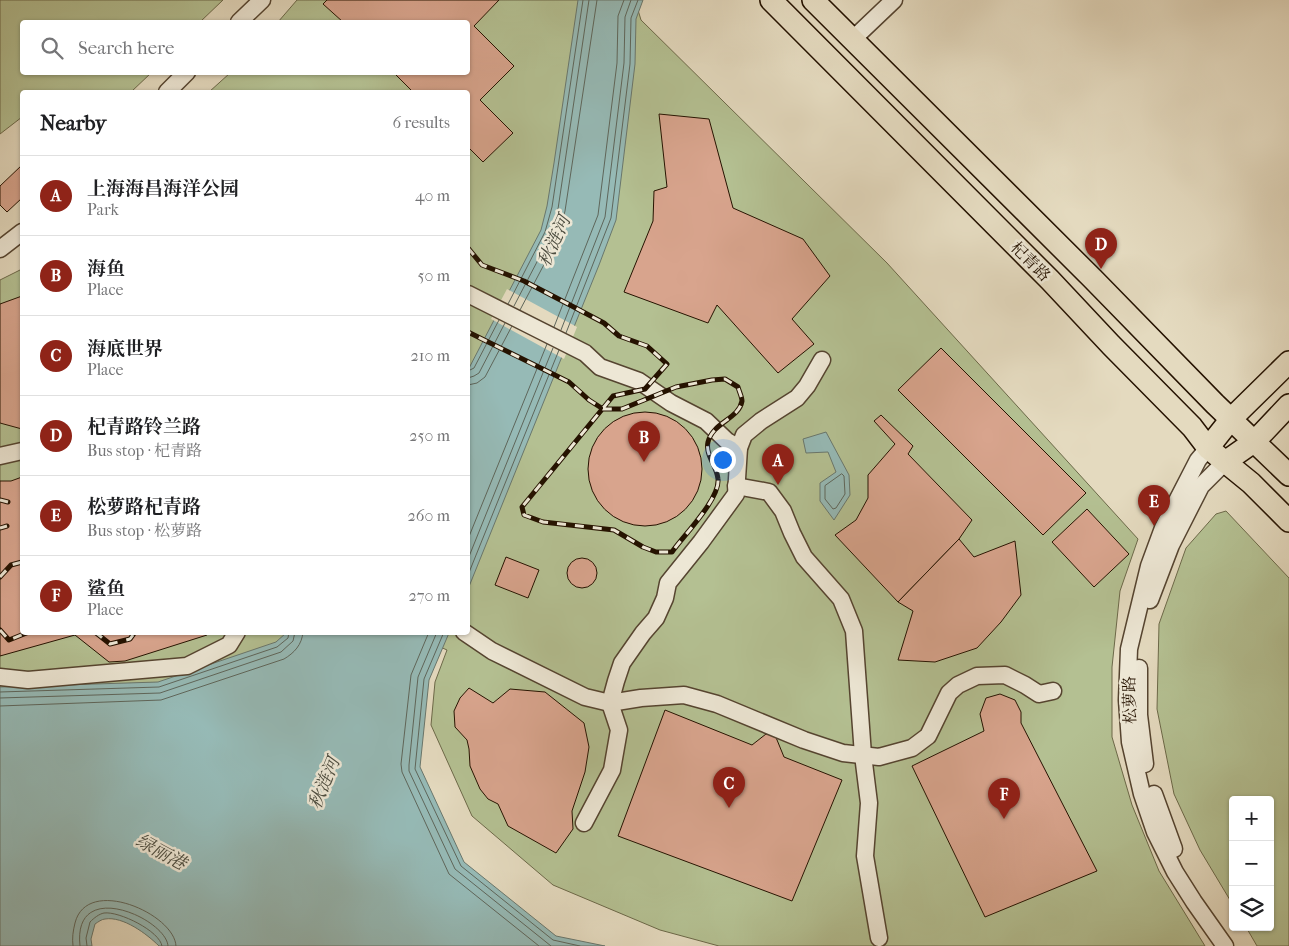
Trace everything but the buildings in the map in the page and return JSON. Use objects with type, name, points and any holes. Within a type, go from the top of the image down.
[{"type":"main road","name":"杞青路","points":[[771,0],[1050,280],[1192,428],[1208,448],[1251,483],[1289,521]]},
{"type":"main road","name":"杞青路","points":[[813,0],[1093,279],[1230,419],[1289,475]]},
{"type":"main road","points":[[1208,448],[1230,419],[1289,362]]},
{"type":"main road","points":[[1224,462],[1255,441],[1289,405]]},
{"type":"street","points":[[241,20],[262,0]]},
{"type":"street","points":[[852,40],[894,0]]},
{"type":"street","points":[[169,90],[184,75]]},
{"type":"street","points":[[0,249],[20,234]]},
{"type":"street","points":[[470,295],[586,353],[600,367],[639,381],[671,404],[706,422],[727,441],[739,448]]},
{"type":"street","points":[[584,823],[612,770],[619,730],[610,703],[622,663],[656,618],[665,598],[668,583],[736,494],[739,448],[744,435],[780,407],[797,398],[808,386],[822,360]]},
{"type":"street","name":"松萝路","points":[[1208,448],[1198,460],[1167,519],[1149,566],[1129,649],[1127,700],[1130,742],[1142,794],[1155,832],[1175,872],[1225,946]]},
{"type":"street","points":[[0,456],[20,451]]},
{"type":"street","name":"松萝路","points":[[1224,462],[1201,486],[1171,545],[1151,596],[1139,649],[1139,715],[1143,756],[1166,830],[1182,867],[1203,902],[1234,946]]},
{"type":"street","points":[[736,486],[769,492],[783,511],[804,557],[841,599],[854,631],[863,755],[869,802],[866,856],[879,938]]},
{"type":"street","points":[[0,677],[28,680],[187,666],[229,645],[235,635]]},
{"type":"street","points":[[468,635],[492,651],[586,697],[610,703],[641,698],[684,695],[717,704],[804,740],[843,753],[879,757],[912,748],[928,736],[949,693],[958,685],[977,676],[1004,675],[1039,694],[1053,691]]},
{"type":"green space","points":[[0,0],[223,0],[202,20],[20,20],[20,75],[149,75],[133,90],[20,90],[20,119],[0,134]]},
{"type":"green space","points":[[297,0],[635,0],[641,20],[887,263],[1138,539],[1120,591],[1112,667],[1112,737],[1132,805],[1159,871],[1205,946],[719,946],[660,930],[553,885],[472,816],[431,725],[435,682],[447,650],[413,635],[470,635],[470,90],[211,90],[228,75],[470,75],[470,20],[280,20]]},
{"type":"green space","points":[[20,270],[20,635],[300,635],[206,680],[0,691],[0,280]]},
{"type":"green space","points":[[1226,511],[1289,578],[1289,946],[1257,946],[1248,931],[1274,931],[1274,796],[1229,796],[1229,898],[1200,850],[1174,794],[1157,709],[1159,624],[1186,548],[1216,514]]},
{"type":"water","name":"秋涟河","points":[[578,0],[643,0],[636,19],[635,64],[616,220],[470,584],[470,366],[541,230],[554,163]]},
{"type":"water","points":[[826,432],[849,475],[850,495],[834,520],[820,501],[820,483],[836,472],[828,452],[806,453],[803,439]]},
{"type":"water","points":[[284,635],[448,635],[429,680],[420,767],[464,862],[556,936],[605,946],[159,946],[134,927],[112,919],[103,920],[95,924],[91,939],[92,946],[0,946],[0,687],[158,682],[276,642]]},
{"type":"pier","points":[[507,289],[577,327],[564,359],[491,319]]},
{"type":"railway","points":[[470,250],[482,265],[524,281],[604,323],[619,336],[647,346],[667,364],[645,389],[613,396],[603,409]]},
{"type":"railway","points":[[470,333],[569,382],[589,400],[603,409]]},
{"type":"railway","points":[[725,379],[738,387],[742,399],[740,407],[715,430],[708,442],[708,451],[718,479],[717,487],[700,517],[672,552],[656,552],[643,547],[614,530],[543,522],[524,515],[522,507],[603,409],[622,409],[676,387],[712,380],[725,379]]},
{"type":"railway","points":[[0,500],[8,502]]},
{"type":"railway","points":[[0,528],[7,526]]},
{"type":"railway","points":[[0,577],[11,565],[20,563]]},
{"type":"railway","points":[[0,630],[9,640],[22,635]]},
{"type":"railway","points":[[99,635],[110,644],[130,639],[133,635]]},
{"type":"place","name":"杞青路铃兰路","points":[[1101,269]]},
{"type":"place","name":"海鱼","points":[[644,462]]},
{"type":"place","name":"上海海昌海洋公园","points":[[778,485]]},
{"type":"place","name":"松萝路杞青路","points":[[1154,526]]},
{"type":"place","name":"海底世界","points":[[729,808]]},
{"type":"place","name":"鲨鱼","points":[[1004,819]]},
{"type":"water label","name":"绿丽港","points":[[161,852]]}]
